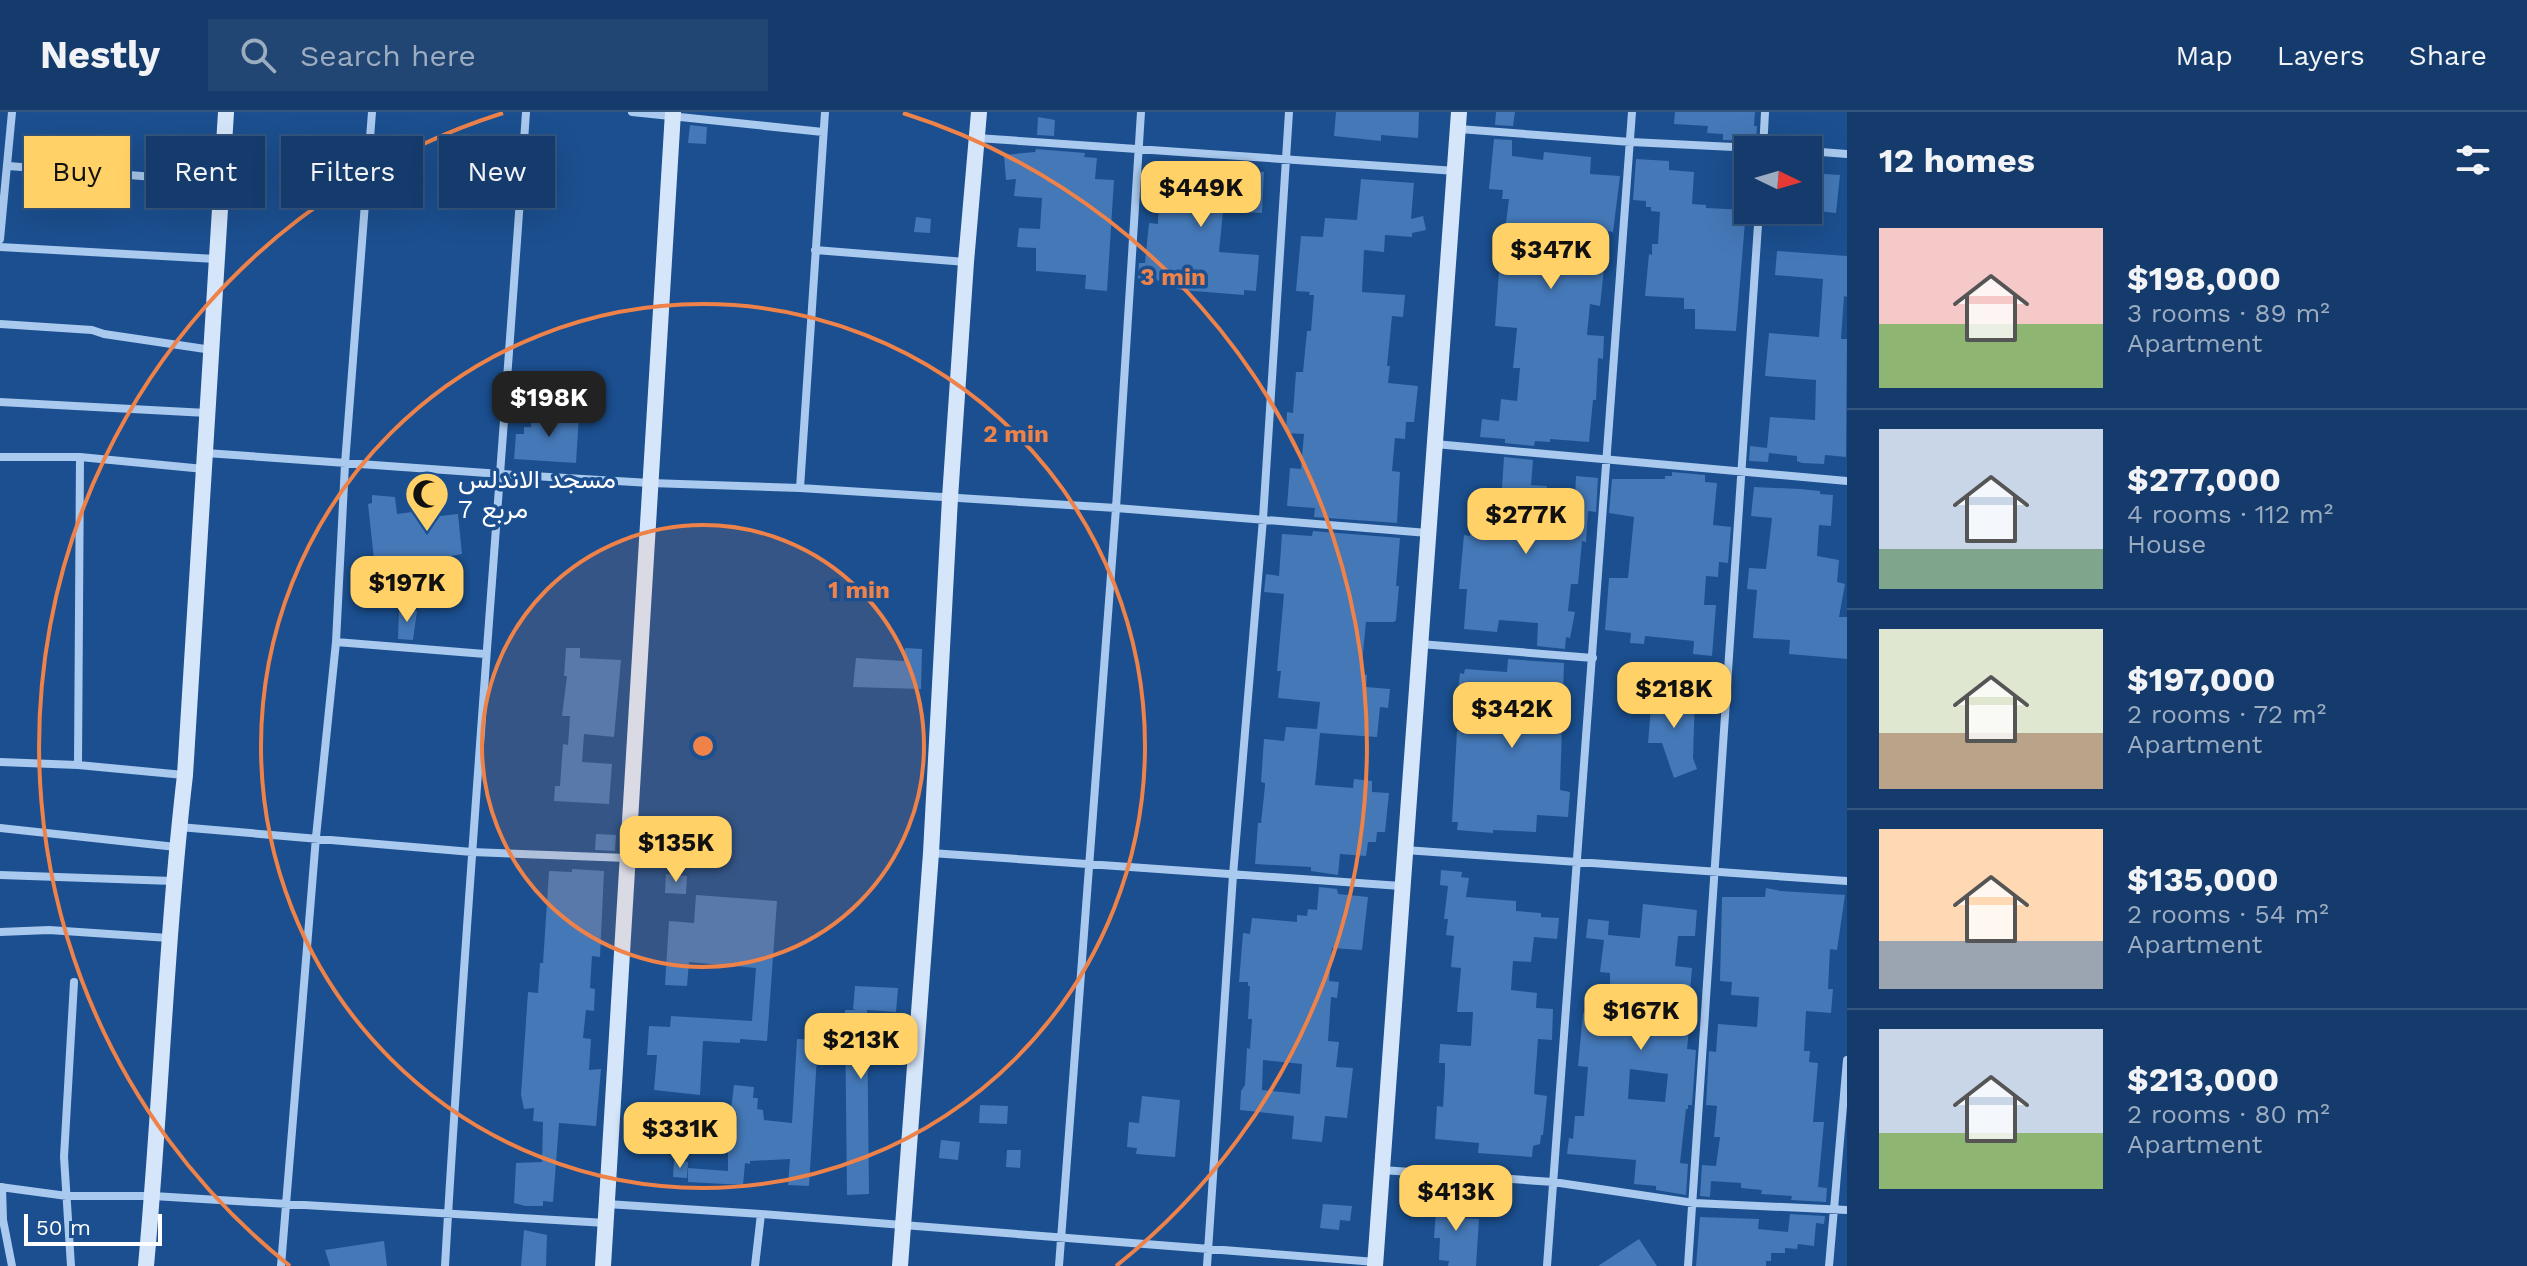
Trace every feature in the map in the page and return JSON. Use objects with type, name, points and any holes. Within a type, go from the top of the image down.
[{"type":"street","points":[[0,239],[12,112]]},
{"type":"street","points":[[225,136],[226,112]]},
{"type":"street","points":[[281,1266],[316,837],[336,642],[345,464],[372,112]]},
{"type":"street","points":[[445,1266],[485,654],[526,112]]},
{"type":"street","points":[[632,112],[823,132]]},
{"type":"street","points":[[800,488],[825,112]]},
{"type":"street","points":[[900,1266],[931,853],[966,262],[979,112]]},
{"type":"street","points":[[1059,1266],[1116,508],[1141,112]]},
{"type":"street","points":[[1207,1266],[1233,875],[1263,519],[1289,112]]},
{"type":"street","points":[[607,1204],[1376,1264],[1459,112]]},
{"type":"street","points":[[1547,1266],[1632,112]]},
{"type":"street","points":[[1764,136],[1765,112]]},
{"type":"street","points":[[603,1266],[673,114]]},
{"type":"street","points":[[1459,129],[1734,147]]},
{"type":"street","points":[[977,138],[1457,171]]},
{"type":"street","points":[[1822,152],[1847,154]]},
{"type":"street","points":[[8,166],[146,176]]},
{"type":"street","points":[[146,1266],[173,881],[185,775],[221,208]]},
{"type":"street","points":[[1688,1266],[1758,224]]},
{"type":"street","points":[[0,247],[216,259]]},
{"type":"street","points":[[815,250],[966,262]]},
{"type":"street","points":[[0,324],[92,330],[212,350]]},
{"type":"street","points":[[0,402],[208,413]]},
{"type":"street","points":[[1435,444],[1847,481]]},
{"type":"street","points":[[0,457],[345,464],[650,483],[800,488],[1116,508],[1429,533]]},
{"type":"street","points":[[78,765],[80,457]]},
{"type":"street","points":[[336,642],[485,654]]},
{"type":"street","points":[[1420,644],[1593,658]]},
{"type":"street","points":[[0,762],[78,765],[185,775]]},
{"type":"street","points":[[179,827],[472,852],[627,858]]},
{"type":"street","points":[[0,828],[176,847]]},
{"type":"street","points":[[1404,850],[1847,881]]},
{"type":"street","points":[[931,853],[1401,886]]},
{"type":"street","points":[[0,875],[173,881]]},
{"type":"street","points":[[0,932],[49,930],[170,938]]},
{"type":"street","points":[[71,1266],[64,1157],[74,982]]},
{"type":"street","points":[[1829,1266],[1847,1060]]},
{"type":"street","points":[[1382,1170],[1553,1182],[1694,1203],[1847,1210]]},
{"type":"street","points":[[12,1266],[3,1220],[1,1187],[67,1196],[153,1196],[607,1223]]},
{"type":"street","points":[[755,1266],[761,1214]]},
{"type":"building","points":[[1336,112],[1419,112],[1418,138],[1381,135],[1381,141],[1334,136]]},
{"type":"building","points":[[1496,112],[1515,112],[1513,126],[1495,125]]},
{"type":"building","points":[[1675,112],[1755,112],[1756,136],[1734,136],[1734,140],[1723,140],[1723,134],[1707,133],[1708,126],[1674,124]]},
{"type":"building","points":[[1038,117],[1055,120],[1054,136],[1037,135]]},
{"type":"building","points":[[690,125],[707,127],[706,144],[688,143]]},
{"type":"building","points":[[1494,139],[1512,140],[1512,156],[1543,160],[1544,152],[1591,157],[1590,174],[1620,176],[1613,232],[1608,231],[1600,306],[1590,304],[1587,335],[1604,336],[1603,359],[1598,358],[1596,400],[1593,400],[1589,442],[1550,439],[1550,442],[1535,441],[1534,446],[1480,437],[1482,419],[1499,421],[1501,399],[1517,401],[1520,368],[1513,368],[1517,328],[1495,326],[1502,231],[1505,231],[1509,199],[1502,199],[1503,190],[1489,189]]},
{"type":"building","points":[[1036,149],[1085,153],[1084,157],[1097,158],[1095,179],[1114,180],[1107,291],[1085,289],[1086,275],[1036,271],[1036,248],[1017,247],[1019,228],[1040,229],[1042,198],[1014,196],[1016,179],[1006,180],[1004,155],[1035,152]]},
{"type":"building","points":[[1636,159],[1669,161],[1669,170],[1694,172],[1692,204],[1734,209],[1734,224],[1745,224],[1736,331],[1695,329],[1695,309],[1684,309],[1684,298],[1645,296],[1649,254],[1652,255],[1652,244],[1658,244],[1660,212],[1651,211],[1651,207],[1646,207],[1646,201],[1633,200]]},
{"type":"building","points":[[1155,163],[1264,172],[1262,213],[1223,211],[1219,252],[1259,255],[1256,291],[1244,290],[1244,295],[1181,290],[1175,288],[1175,282],[1138,279],[1139,263],[1145,263],[1149,223],[1158,224],[1159,190],[1152,189]]},
{"type":"building","points":[[1822,174],[1840,175],[1836,213],[1822,212]]},
{"type":"building","points":[[1361,179],[1414,183],[1411,219],[1423,216],[1426,230],[1412,233],[1412,237],[1385,235],[1384,252],[1364,250],[1362,292],[1405,295],[1403,317],[1392,316],[1388,383],[1418,386],[1414,422],[1406,422],[1405,439],[1395,438],[1392,471],[1400,472],[1397,523],[1314,517],[1315,508],[1287,506],[1290,468],[1301,469],[1304,434],[1286,433],[1287,412],[1293,413],[1296,372],[1303,372],[1314,295],[1296,291],[1301,236],[1323,237],[1325,218],[1357,220]]},
{"type":"building","points":[[916,217],[931,219],[930,233],[914,232]]},
{"type":"building","points":[[1777,251],[1847,256],[1847,297],[1844,296],[1841,339],[1847,339],[1846,457],[1825,455],[1824,464],[1802,463],[1797,461],[1797,456],[1769,453],[1768,462],[1749,461],[1750,446],[1767,448],[1770,417],[1815,420],[1816,380],[1765,376],[1769,333],[1819,337],[1823,279],[1775,275]]},
{"type":"building","points":[[532,412],[579,415],[576,463],[514,459],[516,434],[524,434],[524,427],[531,427]]},
{"type":"building","points":[[1504,457],[1533,460],[1531,485],[1547,486],[1546,494],[1575,497],[1576,476],[1598,478],[1596,512],[1588,511],[1578,584],[1571,584],[1568,611],[1575,612],[1565,649],[1537,646],[1538,623],[1499,620],[1497,632],[1464,629],[1467,589],[1459,589],[1464,535],[1470,536],[1472,515],[1475,515],[1476,508],[1490,509],[1490,502],[1501,503]]},
{"type":"building","points":[[1672,472],[1705,475],[1705,482],[1717,483],[1713,525],[1731,527],[1728,563],[1719,562],[1718,577],[1706,576],[1704,605],[1716,605],[1712,656],[1693,654],[1694,641],[1645,636],[1644,644],[1630,643],[1631,633],[1605,630],[1609,578],[1628,578],[1634,517],[1609,513],[1612,479],[1665,479],[1665,476],[1672,476]]},
{"type":"building","points":[[1754,487],[1820,491],[1820,494],[1833,495],[1831,526],[1819,525],[1817,556],[1839,560],[1837,582],[1845,584],[1839,617],[1847,617],[1847,659],[1789,654],[1790,640],[1753,638],[1757,590],[1747,589],[1749,568],[1766,569],[1772,518],[1751,516]]},
{"type":"building","points":[[372,495],[395,497],[397,514],[420,511],[423,518],[458,514],[462,554],[375,569],[368,504],[372,503]]},
{"type":"building","points":[[1313,531],[1400,538],[1396,620],[1366,622],[1361,674],[1367,675],[1366,687],[1390,689],[1388,708],[1380,707],[1377,737],[1320,733],[1315,785],[1353,788],[1354,779],[1372,781],[1372,792],[1389,793],[1385,832],[1377,832],[1376,842],[1368,842],[1366,856],[1340,854],[1338,875],[1311,871],[1311,867],[1255,864],[1265,786],[1261,782],[1264,739],[1284,741],[1286,727],[1317,729],[1320,702],[1278,698],[1281,671],[1277,671],[1284,594],[1264,592],[1266,574],[1279,576],[1282,534],[1312,536]]},
{"type":"building","points":[[399,609],[417,611],[413,640],[398,639]]},
{"type":"building","points":[[566,648],[580,648],[580,658],[621,660],[614,737],[584,734],[582,762],[612,764],[609,804],[554,801],[555,786],[560,786],[563,744],[568,745],[570,716],[562,716],[567,676],[564,676]]},
{"type":"building","points":[[905,648],[922,649],[921,689],[853,687],[856,658],[904,661]]},
{"type":"building","points":[[1508,659],[1564,663],[1560,790],[1570,792],[1568,817],[1537,815],[1536,832],[1457,830],[1458,822],[1452,822],[1457,731],[1493,733],[1495,701],[1457,699],[1460,673],[1464,674],[1465,669],[1507,672]]},
{"type":"building","points":[[1652,695],[1695,696],[1693,758],[1697,769],[1674,778],[1662,743],[1648,743]]},
{"type":"building","points":[[596,834],[616,835],[615,851],[595,850]]},
{"type":"building","points":[[572,869],[604,871],[600,957],[592,956],[590,988],[595,989],[594,1011],[586,1010],[583,1038],[591,1039],[589,1070],[601,1069],[596,1126],[559,1123],[553,1202],[543,1201],[543,1206],[525,1206],[514,1203],[516,1163],[542,1162],[543,1122],[533,1121],[534,1108],[524,1109],[521,1095],[528,992],[538,993],[549,871],[572,872]]},
{"type":"building","points":[[1441,870],[1462,872],[1461,877],[1469,878],[1466,897],[1516,901],[1516,911],[1559,918],[1557,939],[1534,937],[1531,962],[1513,961],[1511,990],[1537,993],[1536,1008],[1553,1009],[1552,1040],[1538,1039],[1534,1094],[1547,1096],[1543,1135],[1540,1144],[1533,1146],[1532,1157],[1478,1153],[1479,1143],[1435,1139],[1437,1106],[1443,1107],[1445,1072],[1445,1063],[1439,1063],[1440,1044],[1471,1046],[1473,1012],[1457,1012],[1461,968],[1451,967],[1454,936],[1446,935],[1448,919],[1444,919],[1448,886],[1440,885]]},
{"type":"building","points":[[666,874],[687,876],[686,894],[665,893]]},
{"type":"building","points":[[1319,887],[1337,889],[1338,894],[1368,897],[1362,950],[1332,948],[1329,981],[1339,982],[1337,998],[1331,997],[1328,1041],[1339,1042],[1336,1067],[1353,1068],[1347,1118],[1325,1116],[1322,1142],[1292,1139],[1294,1116],[1240,1110],[1252,1019],[1248,1019],[1250,986],[1248,982],[1239,982],[1243,933],[1250,934],[1252,918],[1297,922],[1297,915],[1307,916],[1308,909],[1317,910]],"holes":[[[1263,1060],[1302,1064],[1300,1094],[1262,1090]]]},
{"type":"building","points":[[1766,888],[1845,895],[1837,950],[1830,949],[1828,989],[1833,989],[1831,1013],[1806,1011],[1804,1051],[1810,1051],[1809,1062],[1818,1063],[1813,1122],[1824,1122],[1818,1187],[1827,1188],[1826,1202],[1791,1200],[1792,1196],[1761,1194],[1762,1190],[1741,1188],[1741,1183],[1711,1181],[1710,1197],[1700,1196],[1702,1165],[1716,1166],[1720,1137],[1714,1137],[1717,1106],[1706,1105],[1709,1051],[1716,1052],[1718,1024],[1757,1027],[1759,997],[1731,995],[1732,982],[1720,981],[1722,897],[1765,897]]},
{"type":"building","points":[[696,895],[777,901],[767,1041],[703,1041],[700,1095],[654,1090],[657,1055],[647,1055],[649,1026],[670,1027],[671,1016],[752,1021],[756,968],[689,962],[687,986],[665,985],[669,921],[694,923]]},
{"type":"building","points":[[1643,904],[1697,910],[1695,936],[1678,936],[1675,966],[1692,968],[1690,991],[1693,991],[1687,1049],[1696,1050],[1692,1105],[1686,1109],[1680,1163],[1688,1164],[1686,1195],[1656,1190],[1656,1186],[1634,1184],[1636,1160],[1567,1154],[1569,1138],[1573,1139],[1575,1116],[1584,1116],[1588,1067],[1578,1066],[1583,1013],[1607,1015],[1610,986],[1610,973],[1600,972],[1604,940],[1586,938],[1588,919],[1609,921],[1608,935],[1640,938]],"holes":[[[1630,1069],[1668,1074],[1665,1102],[1628,1099]]]},
{"type":"building","points":[[855,986],[898,988],[896,1012],[867,1010],[869,1194],[847,1195],[845,1010],[856,1010],[853,1009]]},
{"type":"building","points":[[797,1039],[818,1040],[809,1186],[788,1185],[790,1159],[745,1163],[743,1185],[688,1182],[688,1168],[728,1171],[728,1136],[736,1129],[737,1114],[731,1109],[734,1085],[754,1087],[753,1098],[758,1098],[757,1109],[763,1110],[764,1120],[792,1123]]},
{"type":"building","points":[[1142,1096],[1180,1100],[1175,1157],[1136,1154],[1137,1148],[1127,1147],[1129,1122],[1139,1123]]},
{"type":"building","points":[[980,1105],[1008,1106],[1007,1124],[979,1123]]},
{"type":"building","points":[[941,1140],[960,1142],[958,1160],[939,1158]]},
{"type":"building","points":[[1007,1150],[1021,1150],[1020,1168],[1006,1167]]},
{"type":"building","points":[[674,1161],[688,1162],[687,1178],[673,1177]]},
{"type":"building","points":[[1437,1196],[1465,1199],[1463,1218],[1479,1219],[1476,1266],[1448,1266],[1449,1261],[1439,1260],[1440,1238],[1434,1238]]},
{"type":"building","points":[[1323,1204],[1352,1206],[1350,1221],[1340,1220],[1339,1230],[1320,1228]]},
{"type":"building","points":[[1790,1214],[1825,1216],[1824,1224],[1816,1223],[1814,1246],[1798,1244],[1797,1249],[1785,1248],[1785,1253],[1771,1253],[1771,1261],[1766,1261],[1766,1266],[1696,1266],[1700,1217],[1759,1219],[1758,1229],[1788,1232]]},
{"type":"building","points":[[524,1230],[547,1235],[546,1266],[521,1266]]},
{"type":"building","points":[[1639,1239],[1657,1266],[1598,1266]]},
{"type":"building","points":[[384,1241],[387,1266],[330,1266],[325,1250]]},
{"type":"place","name":"مسجد الاندلس مربع 7","points":[[427,533]]}]
